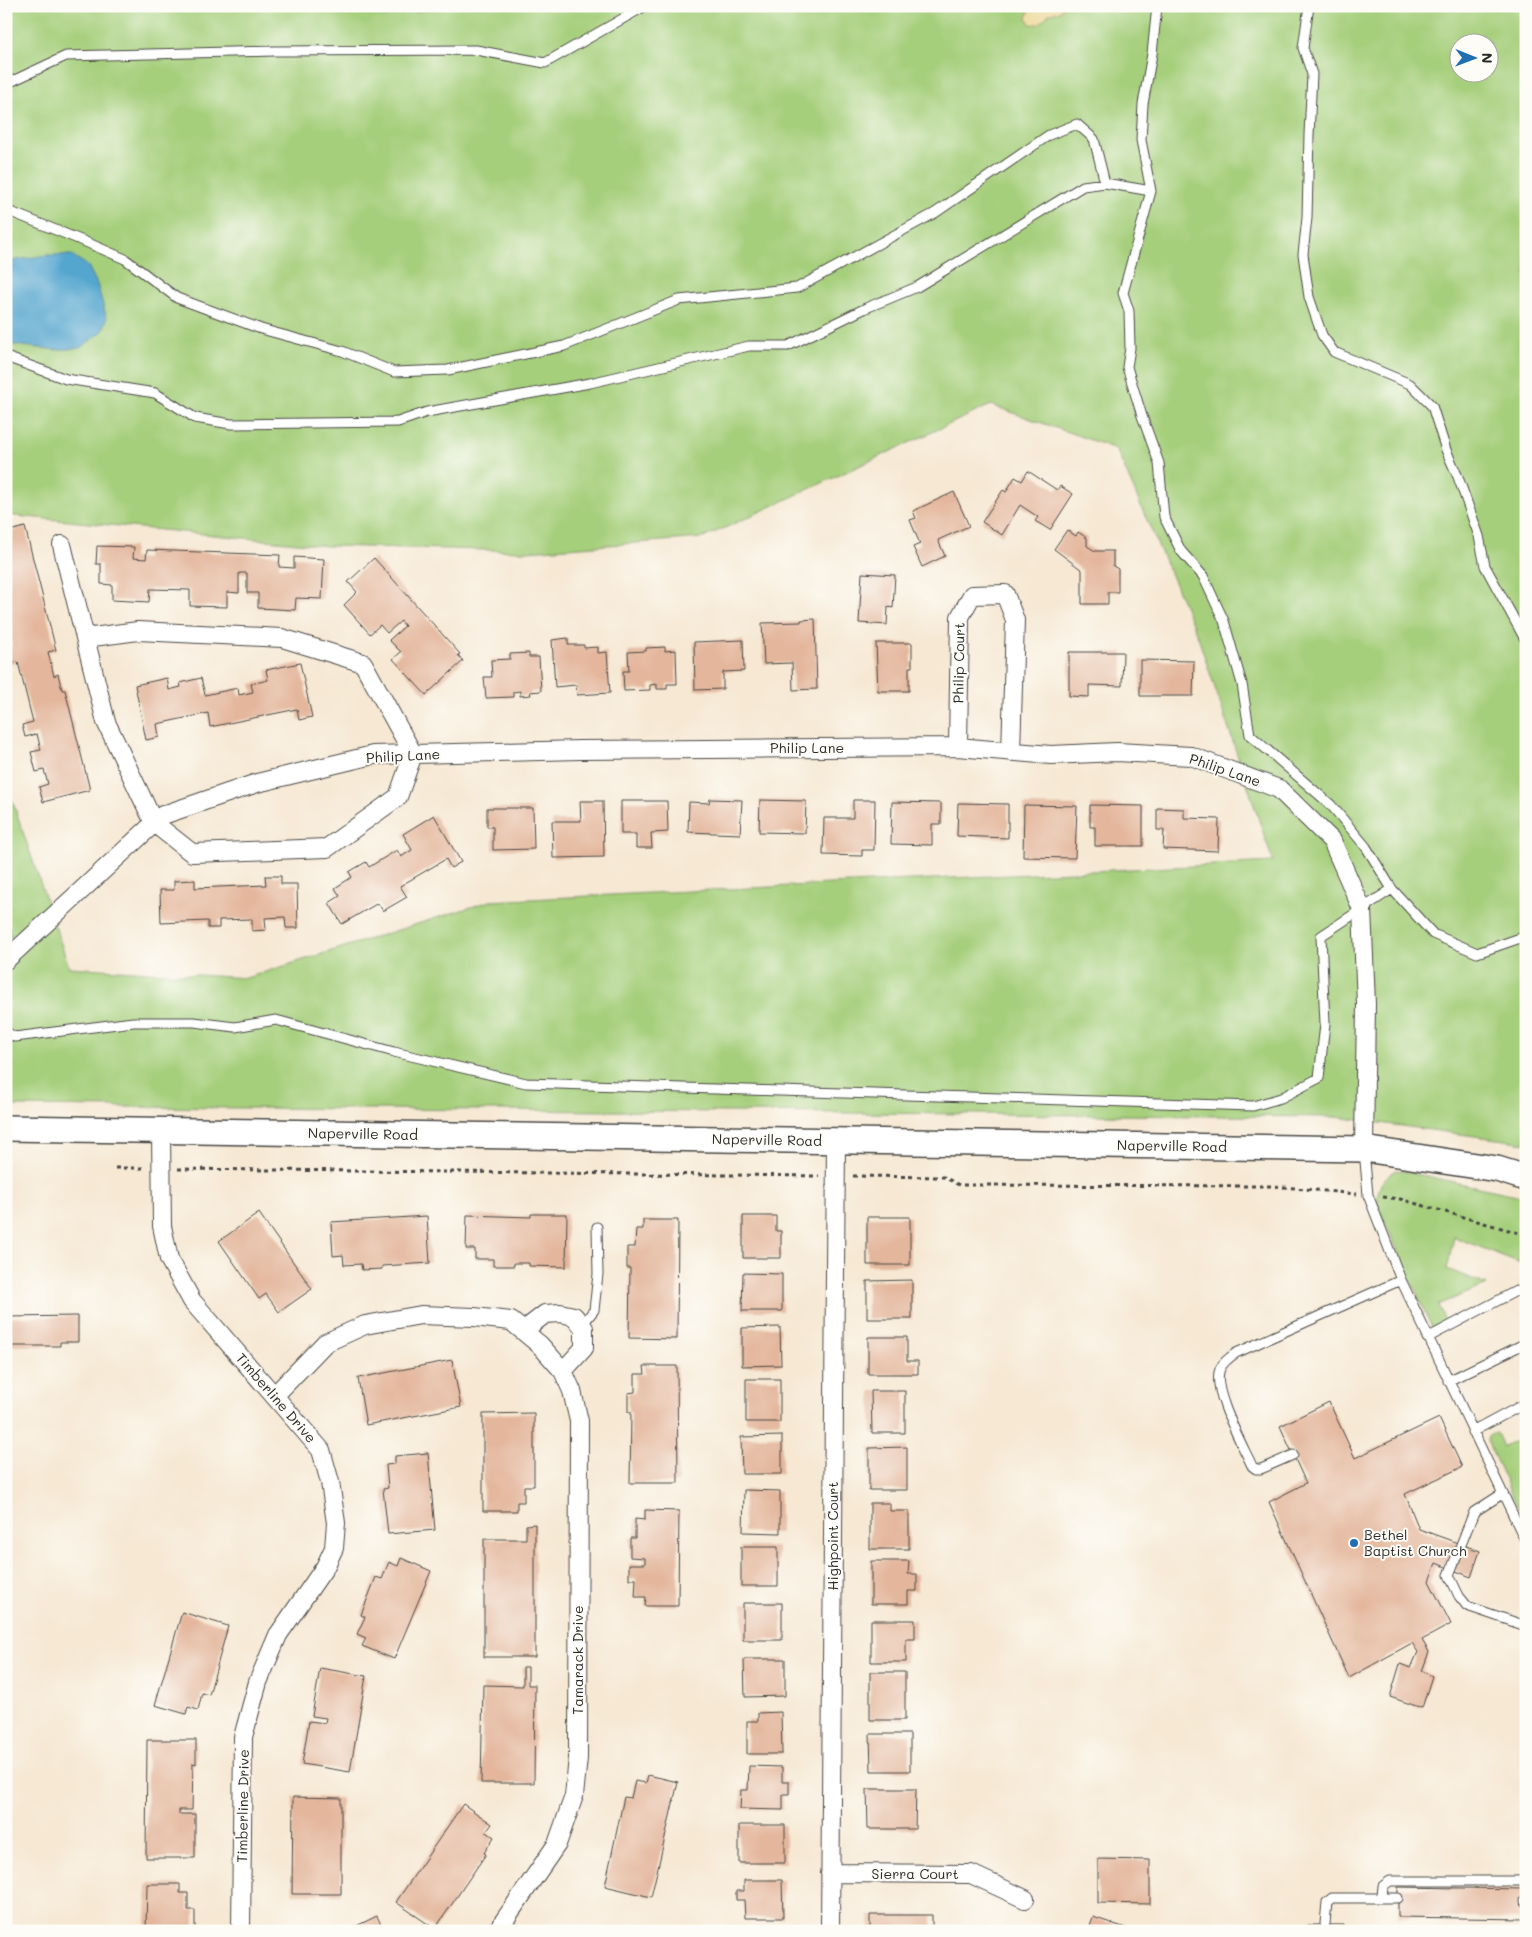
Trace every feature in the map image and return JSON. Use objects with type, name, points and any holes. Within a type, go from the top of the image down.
[{"type":"street","points":[[62,545],[85,638],[106,722],[154,823],[192,853],[327,848],[398,797],[413,754],[363,663],[282,638],[138,631],[85,638]]},
{"type":"street","name":"Philip Court","points":[[958,747],[960,617],[972,595],[1005,594],[1015,620],[1011,752]]},
{"type":"street","name":"Philip Lane","points":[[6,960],[163,815],[257,783],[373,755],[590,750],[958,747],[1051,755],[1117,752],[1191,756],[1278,789],[1332,841],[1362,909],[1366,1004],[1364,1149]]},
{"type":"street","name":"Naperville Road","points":[[6,1128],[1364,1149],[1497,1169],[1526,1178]]},
{"type":"street","name":"Timberline Drive","points":[[161,1131],[162,1226],[169,1259],[192,1301],[322,1450],[330,1482],[336,1523],[334,1548],[326,1567],[278,1635],[258,1682],[243,1737],[242,1931]]},
{"type":"street","name":"Highpoint Court","points":[[830,1931],[836,1141]]},
{"type":"street","points":[[523,1331],[544,1314],[560,1313],[574,1316],[584,1328],[584,1348],[563,1371]]},
{"type":"street","name":"Tamarack Drive","points":[[275,1395],[326,1344],[365,1325],[421,1314],[511,1321],[540,1344],[563,1371],[572,1391],[579,1421],[578,1758],[574,1796],[557,1844],[497,1931]]},
{"type":"street","name":"Sierra Court","points":[[830,1873],[971,1874],[1025,1899]]},
{"type":"lane","points":[[6,84],[66,56],[275,50],[476,50],[545,63],[644,6]]},
{"type":"lane","points":[[1157,6],[1152,54],[1143,104],[1141,140],[1151,191],[1122,293],[1129,311],[1130,348],[1127,367],[1159,463],[1164,517],[1181,551],[1202,576],[1224,621],[1242,684],[1250,735],[1331,805],[1366,847],[1392,889],[1433,934],[1477,953],[1526,936]]},
{"type":"lane","points":[[1309,6],[1303,48],[1312,74],[1308,135],[1307,218],[1303,254],[1309,297],[1322,335],[1334,352],[1410,384],[1432,406],[1446,450],[1458,477],[1479,536],[1485,566],[1526,641]]},
{"type":"lane","points":[[6,210],[125,259],[177,298],[261,329],[342,351],[394,372],[448,370],[564,346],[678,300],[798,288],[934,213],[1049,135],[1077,124],[1094,139],[1105,183]]},
{"type":"lane","points":[[6,357],[66,379],[155,393],[195,418],[231,424],[398,422],[427,412],[590,383],[749,346],[788,346],[866,308],[916,287],[1083,186],[1105,183],[1151,191]]},
{"type":"lane","points":[[6,1032],[15,1037],[133,1022],[194,1022],[235,1027],[276,1020],[394,1052],[526,1083],[1253,1106],[1281,1098],[1319,1078],[1325,1024],[1321,936],[1392,889]]},
{"type":"lane","points":[[6,930],[8,936],[6,943]]},
{"type":"lane","points":[[1364,1149],[1368,1195],[1401,1280],[1502,1494],[1522,1526],[1526,1542]]},
{"type":"lane","points":[[582,1325],[594,1310],[598,1274],[597,1227]]},
{"type":"lane","points":[[1293,1455],[1261,1469],[1256,1469],[1252,1466],[1220,1393],[1218,1380],[1220,1368],[1236,1353],[1401,1280]]},
{"type":"lane","points":[[1427,1338],[1516,1291],[1526,1294]]},
{"type":"lane","points":[[1448,1381],[1526,1343]]},
{"type":"lane","points":[[1472,1432],[1526,1403]]},
{"type":"lane","points":[[1502,1494],[1474,1512],[1450,1571],[1450,1580],[1467,1606],[1526,1626]]},
{"type":"lane","points":[[1382,1898],[1383,1886],[1390,1881],[1526,1881]]},
{"type":"lane","points":[[1325,1924],[1327,1902],[1332,1898],[1398,1898]]},
{"type":"path","points":[[115,1168],[809,1176]]},
{"type":"path","points":[[850,1176],[944,1177],[959,1185],[1274,1186],[1400,1199],[1526,1235]]},
{"type":"green space","points":[[6,6],[323,6],[382,17],[453,6],[1526,6],[1526,1143],[1336,1117],[6,1106],[6,782],[69,967],[246,978],[490,901],[1273,862],[1198,637],[1116,449],[991,405],[703,538],[527,551],[328,546],[6,515]]},
{"type":"green space","points":[[1397,1170],[1526,1197],[1526,1265],[1454,1237],[1447,1269],[1487,1285],[1438,1305],[1446,1322],[1432,1328],[1378,1207],[1377,1201],[1381,1185],[1387,1176]]},
{"type":"green space","points":[[1492,1433],[1497,1433],[1503,1447],[1526,1436],[1526,1516],[1522,1516],[1487,1441]]},
{"type":"sand","points":[[1036,6],[1063,6],[1060,11],[1050,13],[1042,22],[1030,24],[1027,18],[1029,10]]},
{"type":"water","points":[[46,255],[72,255],[88,266],[97,284],[107,319],[102,332],[80,348],[56,350],[6,344],[6,262]]},
{"type":"building","points":[[1028,471],[1057,490],[1060,486],[1073,494],[1050,530],[1035,521],[1038,517],[1020,505],[1002,535],[982,522],[1003,490],[1006,492],[1015,477],[1022,481]]},
{"type":"building","points":[[954,492],[969,526],[938,540],[945,556],[922,567],[913,547],[920,544],[910,520],[916,518],[913,511]]},
{"type":"building","points":[[25,527],[56,650],[48,652],[54,676],[58,674],[62,690],[65,690],[90,790],[43,802],[39,787],[48,784],[44,770],[36,772],[31,752],[41,750],[37,734],[25,737],[22,725],[33,722],[18,662],[6,665],[6,648],[12,647],[6,628],[6,532]]},
{"type":"building","points":[[1067,530],[1076,536],[1078,532],[1087,538],[1087,546],[1095,551],[1113,551],[1113,566],[1118,569],[1118,592],[1108,592],[1108,604],[1082,604],[1082,570],[1054,549]]},
{"type":"building","points":[[97,546],[134,547],[133,558],[146,559],[147,550],[280,555],[279,567],[294,568],[294,557],[324,559],[322,599],[296,598],[295,610],[258,608],[258,593],[247,593],[247,573],[239,573],[239,593],[227,592],[227,607],[190,606],[190,590],[150,589],[149,602],[112,600],[112,585],[101,584],[101,564],[96,564]]},
{"type":"building","points":[[374,558],[460,654],[458,655],[463,661],[426,695],[393,659],[401,652],[389,640],[405,626],[401,621],[387,633],[380,625],[370,634],[344,605],[357,592],[348,582]]},
{"type":"building","points":[[862,573],[895,575],[893,608],[888,607],[887,625],[859,623]]},
{"type":"building","points":[[815,619],[817,689],[793,690],[792,663],[764,664],[762,623],[801,622],[801,620]]},
{"type":"building","points":[[568,638],[568,645],[584,645],[584,648],[598,647],[598,653],[607,652],[610,693],[577,695],[576,685],[555,687],[552,640]]},
{"type":"building","points":[[743,640],[744,671],[723,672],[723,689],[695,690],[694,642]]},
{"type":"building","points":[[876,643],[912,643],[909,691],[878,691]]},
{"type":"building","points":[[665,647],[665,651],[676,650],[677,684],[667,684],[667,689],[657,689],[657,684],[650,685],[650,690],[624,691],[623,671],[629,671],[628,652],[646,651],[646,648]]},
{"type":"building","points":[[1069,652],[1123,652],[1122,686],[1089,685],[1089,697],[1069,696]]},
{"type":"building","points":[[529,653],[529,657],[539,657],[541,691],[530,692],[531,695],[520,696],[520,691],[513,692],[513,697],[486,698],[484,677],[492,677],[491,660],[510,659],[510,654]]},
{"type":"building","points":[[1140,660],[1194,661],[1193,696],[1140,696]]},
{"type":"building","points":[[300,663],[312,717],[299,720],[297,709],[210,727],[208,713],[157,724],[159,737],[146,740],[135,685],[167,678],[169,690],[181,687],[180,683],[201,678],[205,695],[238,688],[239,695],[253,692],[251,684],[268,680],[266,670]]},
{"type":"building","points":[[710,799],[742,800],[740,834],[688,832],[689,802],[709,803]]},
{"type":"building","points":[[760,800],[806,801],[805,833],[759,832]]},
{"type":"building","points":[[853,800],[875,800],[874,850],[862,850],[862,856],[823,855],[824,818],[853,818]]},
{"type":"building","points":[[580,801],[603,801],[604,857],[553,858],[552,821],[581,821]]},
{"type":"building","points":[[621,801],[667,801],[668,832],[651,833],[652,848],[636,848],[636,834],[621,834]]},
{"type":"building","points":[[892,802],[941,803],[941,824],[932,824],[932,845],[891,844]]},
{"type":"building","points":[[958,803],[1008,804],[1008,838],[957,836]]},
{"type":"building","points":[[1024,805],[1077,806],[1075,858],[1023,857]]},
{"type":"building","points":[[1090,805],[1143,806],[1143,846],[1095,846],[1095,827],[1090,827]]},
{"type":"building","points":[[487,808],[533,808],[534,849],[493,850],[493,827],[487,827]]},
{"type":"building","points":[[1157,808],[1184,809],[1184,818],[1219,819],[1218,851],[1163,849],[1164,830],[1157,830]]},
{"type":"building","points":[[434,815],[461,862],[451,868],[446,859],[400,886],[407,897],[383,911],[378,903],[342,924],[329,903],[340,896],[335,888],[352,877],[349,872],[366,862],[369,867],[397,850],[401,857],[412,850],[403,834]]},
{"type":"building","points":[[265,876],[281,876],[281,884],[297,884],[298,928],[286,928],[285,917],[265,918],[266,930],[252,931],[252,919],[219,920],[219,928],[208,928],[208,921],[161,923],[160,890],[174,890],[174,881],[195,880],[195,888],[266,885]]},
{"type":"building","points":[[259,1213],[312,1289],[279,1312],[266,1294],[259,1299],[219,1241]]},
{"type":"building","points":[[531,1214],[567,1214],[566,1267],[529,1266],[529,1263],[514,1263],[514,1266],[493,1266],[493,1259],[475,1259],[475,1249],[466,1249],[467,1215],[531,1217]]},
{"type":"building","points":[[427,1216],[430,1263],[382,1266],[382,1269],[362,1270],[361,1264],[344,1265],[343,1255],[333,1256],[331,1222]]},
{"type":"building","points":[[743,1216],[776,1216],[776,1231],[781,1231],[781,1258],[743,1258]]},
{"type":"building","points":[[867,1217],[910,1217],[910,1265],[867,1265]]},
{"type":"building","points":[[643,1220],[678,1220],[677,1339],[629,1338],[630,1268],[627,1268],[627,1247],[635,1247],[636,1229],[643,1229]]},
{"type":"building","points":[[743,1273],[782,1274],[782,1311],[742,1311]]},
{"type":"building","points":[[912,1280],[912,1319],[867,1319],[867,1281]]},
{"type":"building","points":[[78,1316],[78,1342],[60,1342],[60,1346],[8,1346],[7,1317]]},
{"type":"building","points":[[780,1327],[781,1365],[742,1366],[742,1328]]},
{"type":"building","points":[[868,1337],[907,1337],[907,1361],[918,1361],[918,1374],[868,1374]]},
{"type":"building","points":[[452,1360],[461,1407],[366,1425],[358,1378]]},
{"type":"building","points":[[644,1366],[677,1366],[678,1483],[630,1483],[631,1412],[628,1412],[628,1393],[635,1392],[635,1374],[645,1374]]},
{"type":"building","points":[[746,1379],[780,1379],[780,1422],[746,1422]]},
{"type":"building","points":[[871,1391],[905,1391],[905,1433],[872,1433]]},
{"type":"building","name":"Bethel Baptist Church","points":[[1329,1402],[1355,1458],[1439,1418],[1462,1467],[1405,1494],[1419,1529],[1480,1551],[1471,1577],[1436,1563],[1429,1581],[1451,1624],[1422,1640],[1429,1652],[1422,1671],[1432,1676],[1422,1708],[1390,1697],[1400,1664],[1411,1668],[1418,1652],[1412,1643],[1349,1678],[1269,1502],[1306,1483],[1280,1426]]},
{"type":"building","points":[[534,1413],[534,1486],[524,1486],[524,1502],[517,1502],[517,1511],[483,1511],[483,1414]]},
{"type":"building","points":[[782,1436],[782,1474],[742,1474],[741,1437]]},
{"type":"building","points":[[907,1447],[907,1490],[869,1490],[869,1448]]},
{"type":"building","points":[[428,1453],[435,1530],[388,1534],[383,1489],[388,1488],[386,1465],[395,1464],[395,1456]]},
{"type":"building","points":[[744,1490],[780,1491],[780,1533],[743,1532]]},
{"type":"building","points":[[870,1503],[890,1503],[890,1511],[909,1511],[909,1549],[870,1549]]},
{"type":"building","points":[[645,1510],[679,1511],[678,1606],[645,1606],[646,1597],[635,1597],[636,1579],[629,1579],[629,1564],[645,1564],[645,1558],[630,1557],[630,1538],[635,1538],[635,1519],[645,1520]]},
{"type":"building","points":[[535,1524],[535,1657],[484,1657],[484,1539],[526,1539],[526,1525]]},
{"type":"building","points":[[741,1547],[778,1547],[778,1586],[741,1586]]},
{"type":"building","points":[[401,1558],[431,1571],[394,1659],[362,1646],[366,1638],[357,1634],[365,1617],[361,1615],[376,1577],[382,1579],[389,1562],[398,1566]]},
{"type":"building","points":[[871,1561],[909,1561],[908,1574],[917,1574],[917,1591],[908,1591],[908,1604],[871,1604]]},
{"type":"building","points":[[743,1603],[782,1603],[782,1640],[743,1640]]},
{"type":"building","points":[[182,1612],[228,1626],[209,1695],[202,1693],[198,1710],[188,1707],[186,1714],[155,1705]]},
{"type":"building","points":[[871,1620],[915,1620],[915,1639],[906,1639],[906,1662],[871,1662]]},
{"type":"building","points":[[744,1659],[785,1659],[785,1696],[745,1697]]},
{"type":"building","points":[[523,1667],[528,1667],[528,1685],[535,1685],[534,1783],[481,1783],[483,1685],[523,1686]]},
{"type":"building","points":[[320,1668],[366,1676],[350,1772],[302,1764],[309,1721],[325,1723],[326,1718],[312,1716]]},
{"type":"building","points":[[870,1672],[905,1672],[905,1720],[870,1720]]},
{"type":"building","points":[[781,1712],[782,1754],[747,1754],[747,1721],[758,1721],[758,1713]]},
{"type":"building","points":[[870,1734],[910,1734],[910,1771],[871,1771]]},
{"type":"building","points":[[147,1740],[196,1740],[196,1764],[193,1763],[192,1810],[179,1810],[179,1814],[195,1814],[195,1858],[146,1858]]},
{"type":"building","points":[[749,1766],[782,1767],[782,1782],[789,1782],[789,1794],[783,1794],[783,1810],[740,1809],[741,1790],[748,1790]]},
{"type":"building","points":[[648,1775],[678,1782],[651,1897],[605,1886],[624,1797],[631,1798],[635,1781],[646,1783]]},
{"type":"building","points":[[867,1789],[916,1789],[915,1829],[868,1829]]},
{"type":"building","points":[[293,1797],[341,1798],[341,1894],[292,1894]]},
{"type":"building","points":[[463,1804],[492,1824],[486,1832],[494,1837],[484,1853],[486,1854],[435,1929],[396,1902]]},
{"type":"building","points":[[739,1825],[785,1825],[785,1863],[739,1863]]},
{"type":"building","points":[[1098,1859],[1150,1860],[1150,1904],[1098,1903]]},
{"type":"building","points":[[744,1880],[782,1880],[783,1918],[745,1918],[744,1900],[736,1900],[736,1891],[744,1891]]},
{"type":"building","points":[[147,1884],[180,1884],[180,1893],[188,1893],[188,1910],[195,1910],[195,1931],[146,1931]]},
{"type":"building","points":[[1398,1887],[1525,1889],[1524,1919],[1398,1917]]},
{"type":"building","points":[[870,1915],[932,1915],[932,1931],[870,1931]]},
{"type":"building","points":[[377,1916],[384,1931],[346,1931]]},
{"type":"building","points":[[1093,1917],[1129,1929],[1128,1931],[1088,1931]]},
{"type":"building","points":[[1308,1925],[1343,1925],[1343,1931],[1308,1931]]},
{"type":"place","name":"Bethel Baptist Church","points":[[1354,1543]]}]
